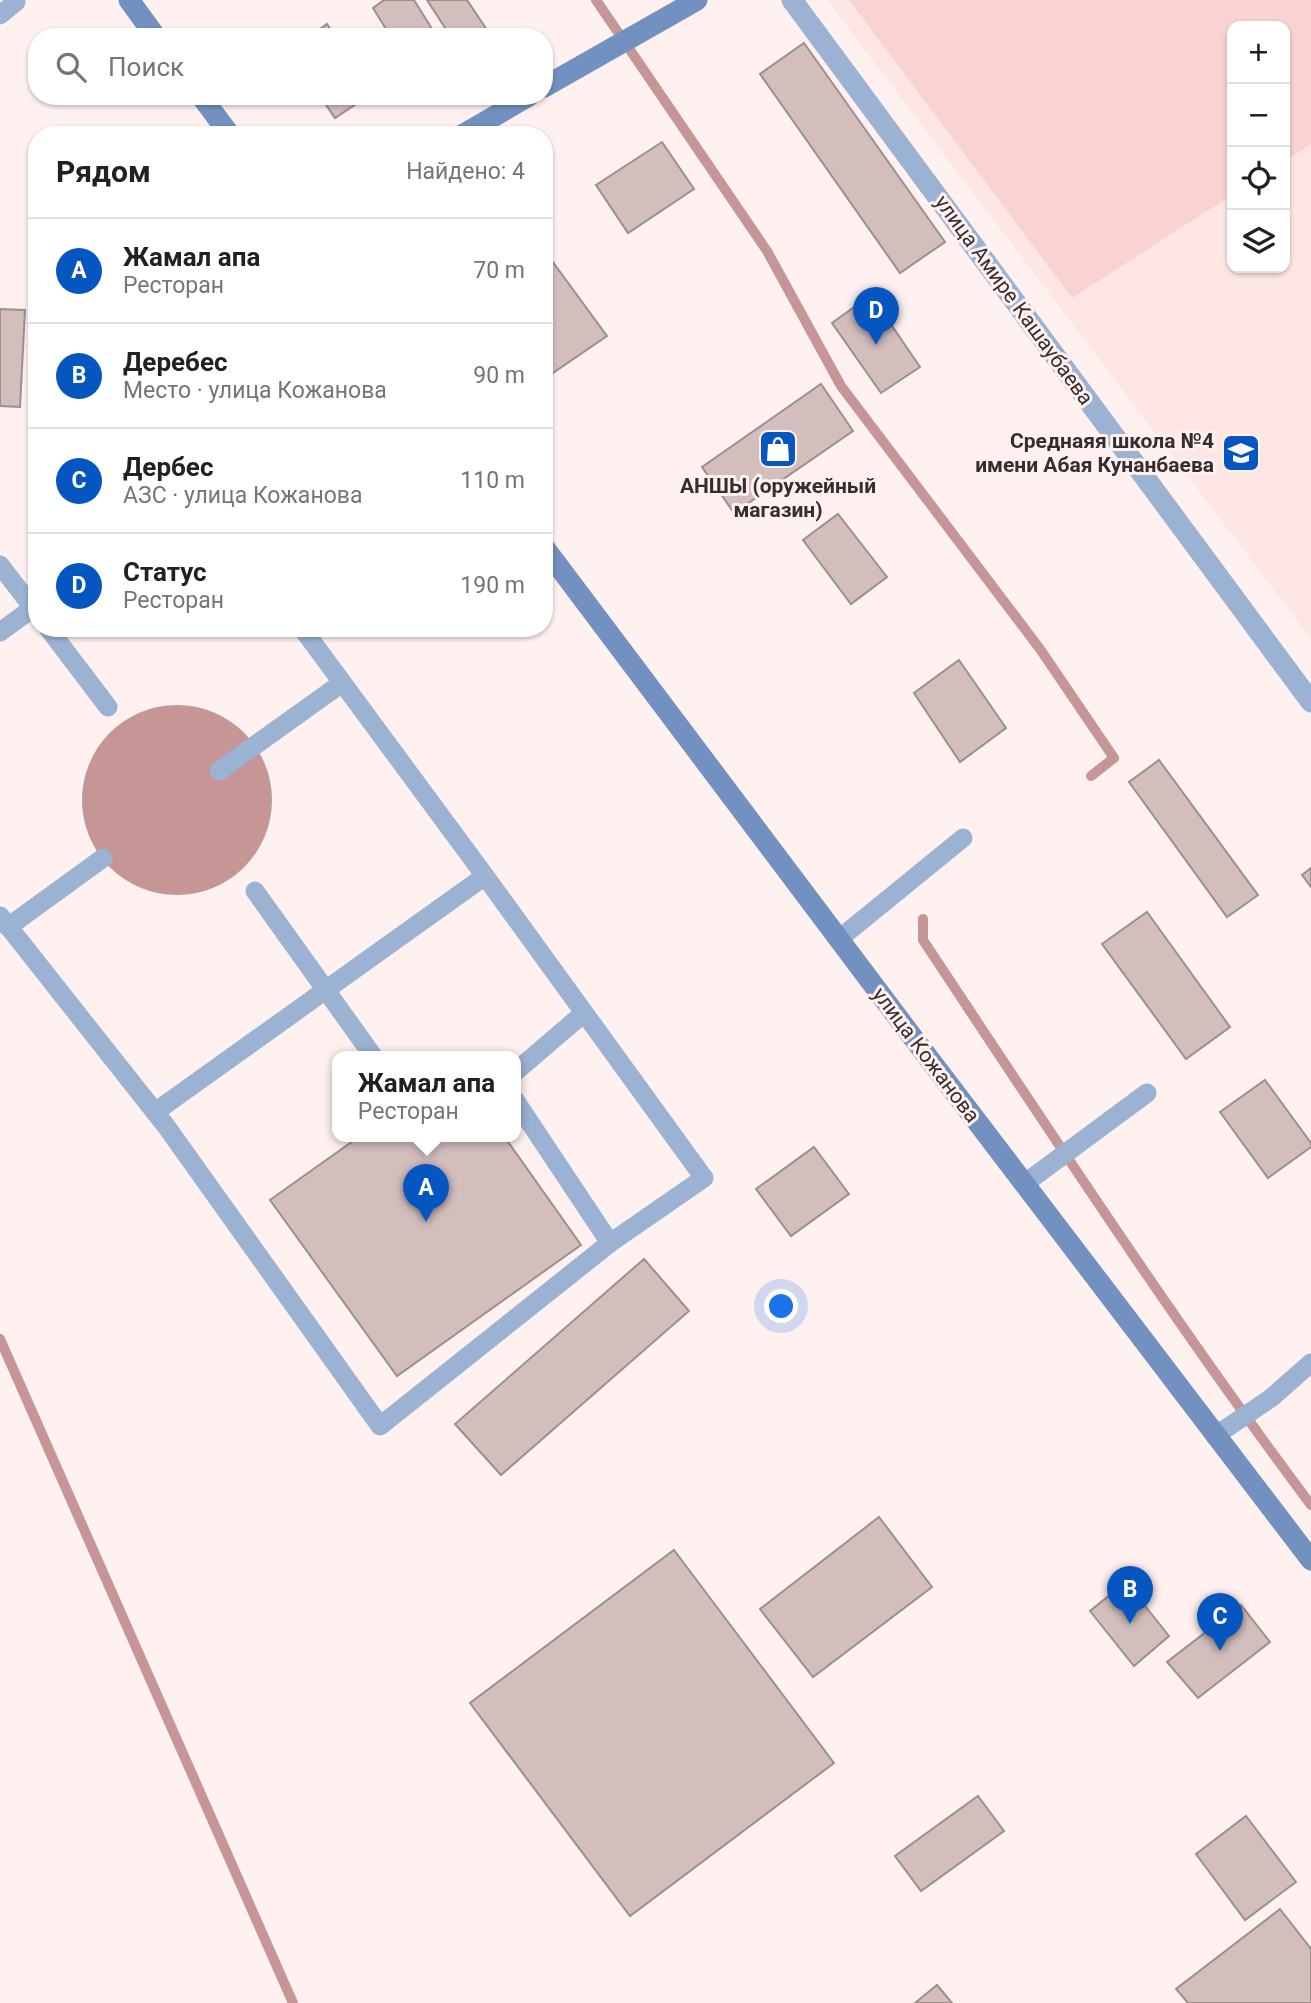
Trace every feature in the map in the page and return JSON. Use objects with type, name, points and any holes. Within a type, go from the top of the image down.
[{"type":"main road","points":[[129,0],[149,28]]},
{"type":"main road","points":[[553,82],[696,0]]},
{"type":"main road","points":[[208,105],[223,126]]},
{"type":"main road","points":[[477,126],[514,105]]},
{"type":"main road","name":"улица Кожанова","points":[[553,559],[1311,1560]]},
{"type":"street","name":"улица Амире Кашаубаева","points":[[792,0],[1311,702]]},
{"type":"lane","points":[[0,15],[16,2],[14,0]]},
{"type":"lane","points":[[0,565],[28,600]]},
{"type":"lane","points":[[0,632],[28,614]]},
{"type":"lane","points":[[55,637],[108,707]]},
{"type":"lane","points":[[103,858],[4,922],[155,1112],[380,1426],[610,1243],[704,1178],[309,637]]},
{"type":"lane","points":[[219,771],[342,683]]},
{"type":"lane","points":[[839,939],[963,838]]},
{"type":"lane","points":[[155,1112],[485,876]]},
{"type":"lane","points":[[255,891],[369,1051]]},
{"type":"lane","points":[[521,1067],[584,1013]]},
{"type":"lane","points":[[1024,1184],[1147,1093]]},
{"type":"lane","points":[[521,1109],[610,1243]]},
{"type":"lane","points":[[1215,1436],[1271,1398],[1311,1363]]},
{"type":"shaded area","name":"Среднаяя школа №4 имени Абая Кунанбаева","points":[[827,0],[1311,0],[1311,639]]},
{"type":"shaded area","points":[[849,0],[1311,0],[1311,144],[1290,158],[1290,21],[1227,21],[1227,198],[1072,298]]},
{"type":"shaded area","points":[[177,705],[213,713],[230,721],[244,733],[256,747],[264,764],[272,800],[264,836],[256,853],[244,867],[230,879],[213,887],[177,895],[141,887],[124,879],[110,867],[98,853],[90,836],[82,800],[90,764],[98,747],[110,733],[124,721],[141,713]]},
{"type":"building","points":[[384,0],[414,0],[431,28],[385,28],[373,8]]},
{"type":"building","points":[[427,0],[467,0],[486,28],[445,28]]},
{"type":"building","points":[[804,43],[945,242],[900,273],[760,74]]},
{"type":"building","points":[[326,105],[354,105],[335,118]]},
{"type":"building","points":[[662,142],[694,189],[628,233],[596,185]]},
{"type":"building","points":[[553,262],[607,336],[553,373]]},
{"type":"building","points":[[871,295],[920,367],[881,393],[832,323]]},
{"type":"building","points":[[0,309],[25,310],[20,407],[0,406]]},
{"type":"building","name":"АНШЫ (оружейный магазин)","points":[[821,384],[853,431],[734,513],[702,467]]},
{"type":"building","points":[[838,514],[887,577],[851,604],[803,540]]},
{"type":"building","points":[[959,660],[1006,728],[960,762],[914,693]]},
{"type":"building","points":[[1159,760],[1258,895],[1227,917],[1129,782]]},
{"type":"building","points":[[1311,868],[1311,887],[1302,875]]},
{"type":"building","points":[[1147,912],[1230,1027],[1186,1059],[1102,944]]},
{"type":"building","points":[[1265,1080],[1311,1143],[1311,1147],[1268,1178],[1220,1112]]},
{"type":"building","points":[[352,1142],[508,1142],[581,1245],[397,1376],[270,1200]]},
{"type":"building","points":[[814,1147],[849,1194],[791,1236],[756,1189]]},
{"type":"building","points":[[644,1259],[689,1311],[501,1475],[455,1424]]},
{"type":"building","points":[[879,1517],[932,1587],[813,1677],[760,1609]]},
{"type":"building","points":[[674,1550],[834,1763],[630,1916],[470,1703]]},
{"type":"building","points":[[1126,1582],[1169,1636],[1134,1666],[1090,1611]]},
{"type":"building","points":[[1241,1605],[1270,1642],[1198,1698],[1167,1662]]},
{"type":"building","points":[[978,1796],[1004,1831],[921,1891],[895,1856]]},
{"type":"building","points":[[1246,1816],[1296,1882],[1245,1920],[1196,1854]]},
{"type":"building","points":[[1280,1909],[1311,1949],[1311,2003],[1188,2003],[1176,1989]]},
{"type":"building","points":[[937,1985],[952,2003],[915,2003]]},
{"type":"waterway","points":[[596,0],[767,251],[841,386],[1040,649],[1114,758],[1091,776]]},
{"type":"waterway","points":[[923,919],[923,940],[1161,1296],[1311,1505]]},
{"type":"waterway","points":[[0,1339],[293,2003]]},
{"type":"place","name":"Статус","points":[[876,345]]},
{"type":"place","name":"АНШЫ (оружейный магазин)","points":[[778,449]]},
{"type":"place","name":"Среднаяя школа №4 имени Абая Кунанбаева","points":[[1241,453]]},
{"type":"place","name":"Жамал апа","points":[[426,1222]]},
{"type":"place","name":"Деребес","points":[[1130,1624]]},
{"type":"place","name":"Дербес","points":[[1220,1651]]}]
